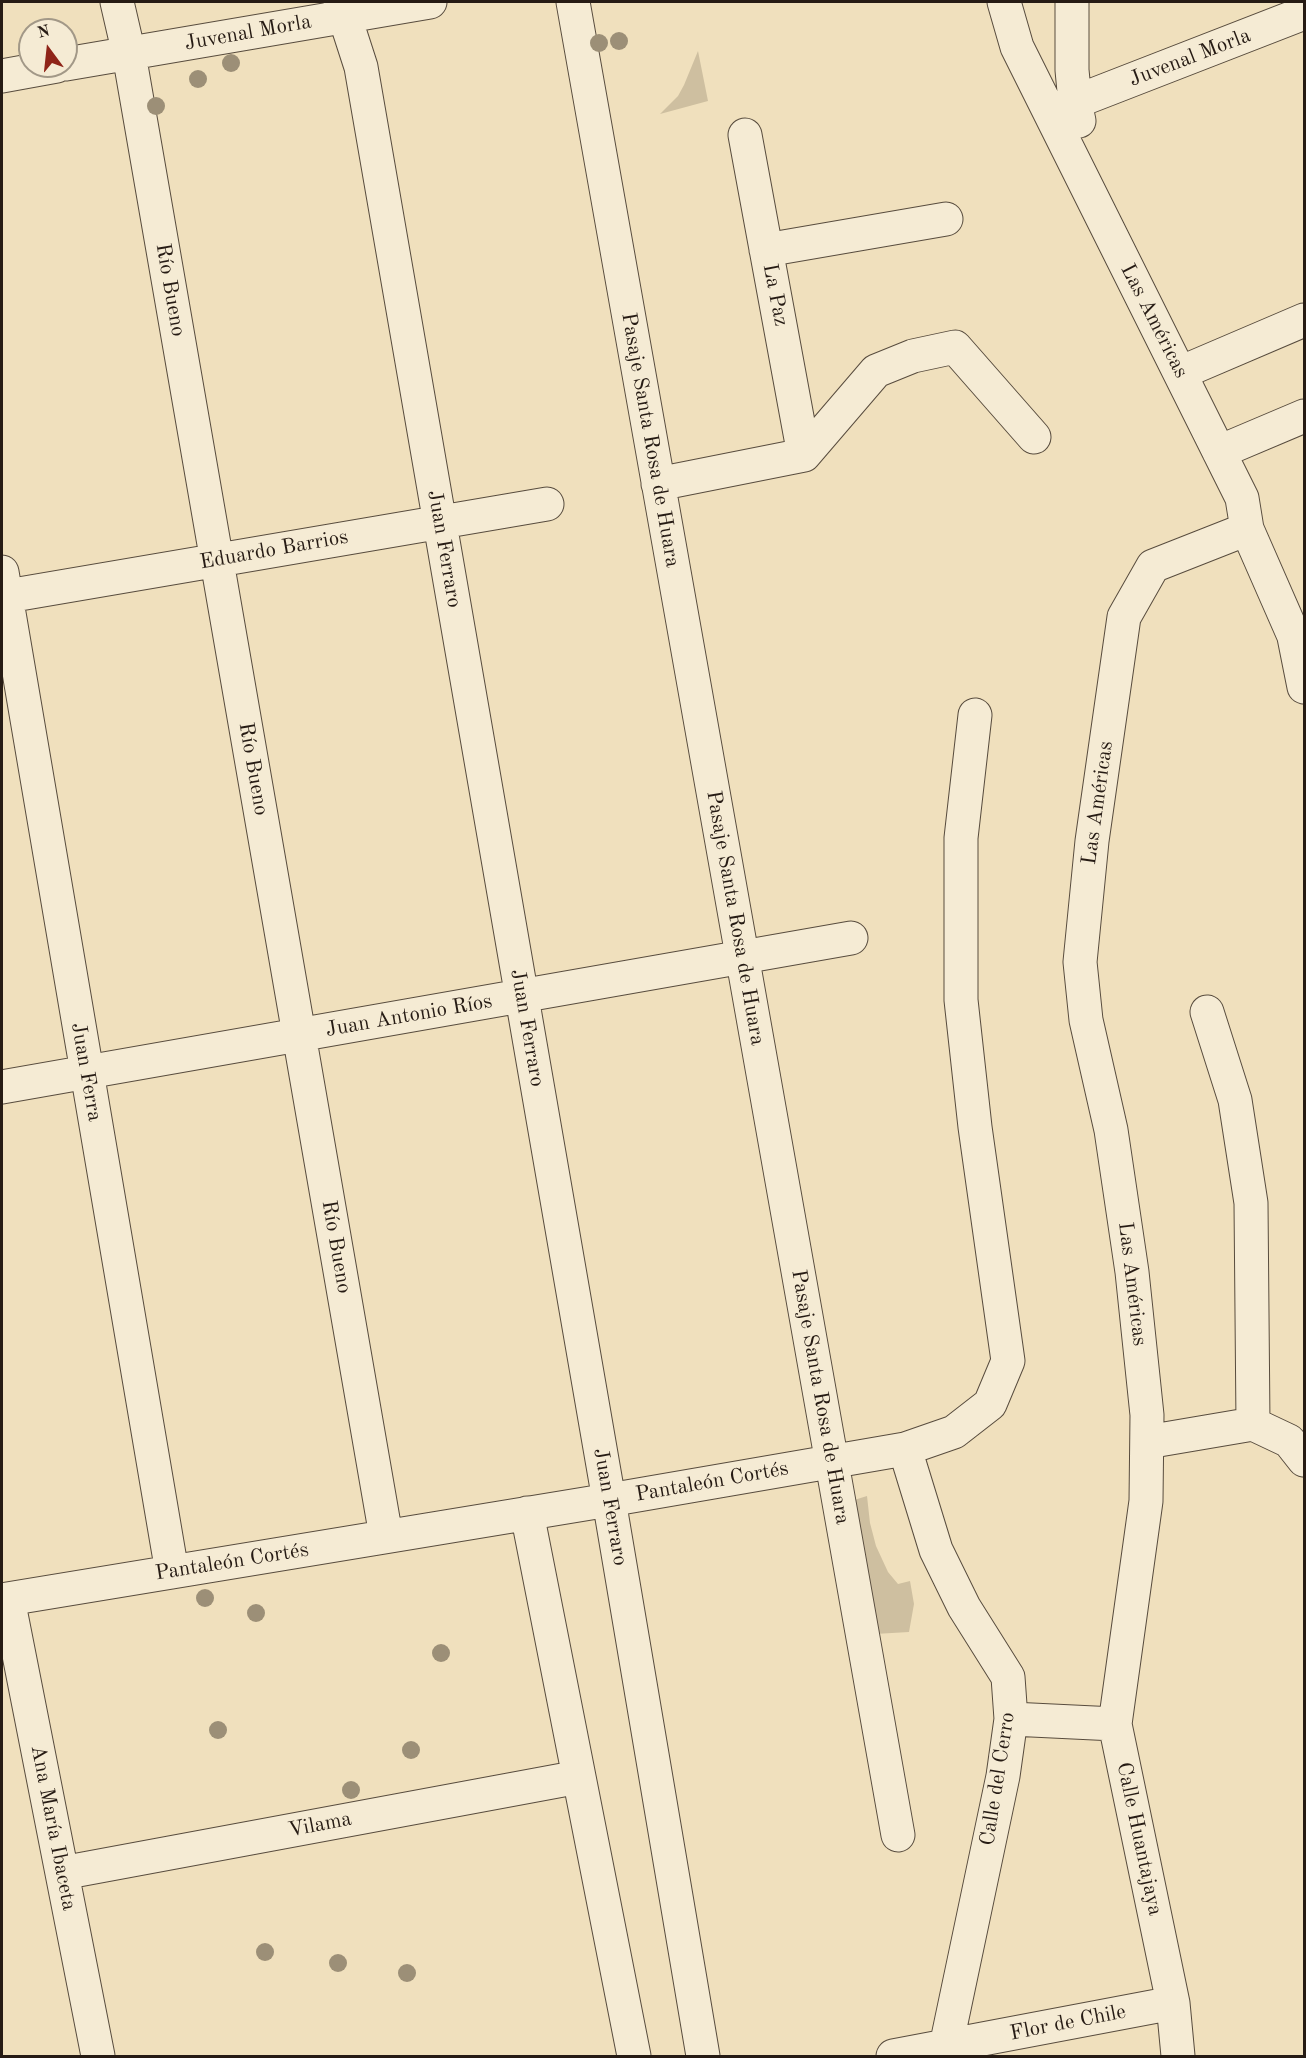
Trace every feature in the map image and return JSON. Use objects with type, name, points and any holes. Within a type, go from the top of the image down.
[{"type":"street","name":"Río Bueno","points":[[117,2],[129,54],[386,1536]]},
{"type":"street","name":"Juvenal Morla","points":[[78,62],[129,54],[343,9],[430,2]]},
{"type":"street","name":"Pasaje Santa Rosa de Huara","points":[[573,2],[898,1835]]},
{"type":"street","name":"Las Américas","points":[[1004,2],[1017,48],[1242,498],[1247,529],[1153,566],[1124,617],[1092,841],[1080,962],[1086,1020],[1111,1130],[1147,1415],[1146,1501],[1115,1724]]},
{"type":"street","points":[[1072,2],[1072,70],[1075,102],[1100,214]]},
{"type":"street","name":"Juan Ferraro","points":[[343,9],[361,67],[703,2056]]},
{"type":"street","name":"Juvenal Morla","points":[[1075,102],[1305,13]]},
{"type":"street","points":[[2,75],[18,72]]},
{"type":"street","name":"La Paz","points":[[745,135],[804,455]]},
{"type":"street","points":[[766,250],[946,219]]},
{"type":"street","points":[[1180,373],[1305,320]]},
{"type":"street","points":[[658,484],[804,455],[876,371],[913,356],[955,347],[1034,437]]},
{"type":"street","points":[[1219,452],[1305,416]]},
{"type":"street","name":"Eduardo Barrios","points":[[3,588],[217,560],[547,504]]},
{"type":"street","points":[[1247,529],[1299,647],[1305,687]]},
{"type":"street","name":"Juan Ferra","points":[[3,588],[172,1572]]},
{"type":"street","name":"Pantaleón Cortés","points":[[5,1599],[527,1514],[905,1449],[954,1432],[990,1404],[1008,1361],[975,1127],[961,1000],[961,838],[975,715]]},
{"type":"street","name":"Juan Antonio Ríos","points":[[2,1087],[851,938]]},
{"type":"street","points":[[1207,1012],[1235,1100],[1251,1203],[1253,1424]]},
{"type":"street","points":[[1147,1442],[1253,1424],[1289,1441],[1305,1460]]},
{"type":"street","name":"Calle del Cerro","points":[[905,1449],[936,1550],[964,1607],[1008,1677],[1011,1719],[1003,1776],[945,2052]]},
{"type":"street","points":[[527,1514],[634,2056]]},
{"type":"street","name":"Ana María Ibaceta","points":[[5,1599],[98,2056]]},
{"type":"street","points":[[1011,1719],[1115,1724]]},
{"type":"street","name":"Calle Huantajaya","points":[[1115,1724],[1173,2003],[1178,2056]]},
{"type":"street","name":"Vilama","points":[[62,1874],[579,1776]]},
{"type":"street","name":"Flor de Chile","points":[[893,2056],[945,2052],[1173,2003]]},
{"type":"shaded area","points":[[698,51],[708,101],[660,114],[678,96]]},
{"type":"shaded area","points":[[867,1496],[870,1523],[876,1546],[888,1572],[898,1584],[910,1581],[914,1604],[909,1632],[875,1634],[851,1501]]}]
